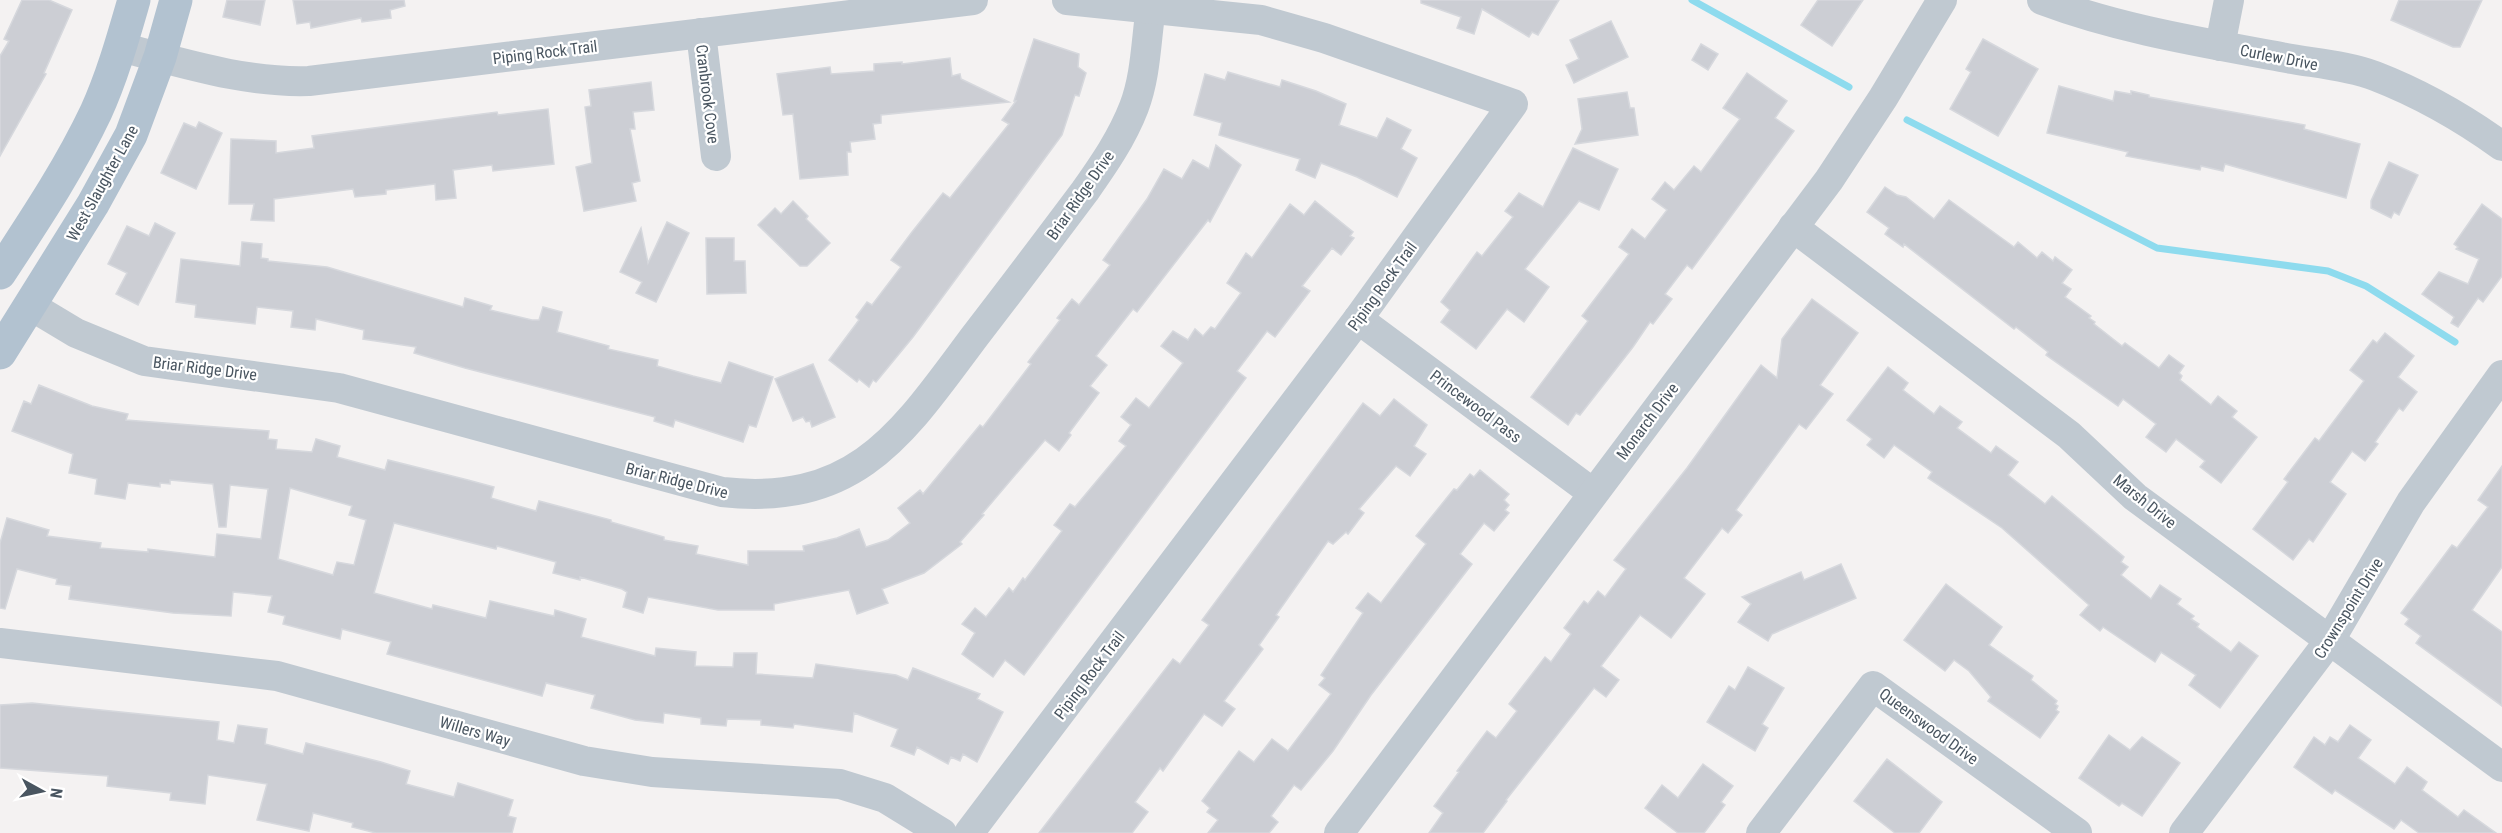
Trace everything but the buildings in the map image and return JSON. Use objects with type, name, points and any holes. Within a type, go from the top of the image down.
[{"type":"main road","points":[[0,273],[57,185],[96,111],[120,47],[134,0]]},
{"type":"main road","name":"West Slaughter Lane","points":[[0,353],[31,306],[131,135],[160,57],[176,0]]},
{"type":"street","name":"Piping Rock Trail","points":[[120,47],[252,79],[309,81],[973,0]]},
{"type":"street","name":"Piping Rock Trail","points":[[969,833],[1358,319],[1513,104],[1293,28],[1261,20],[1067,0]]},
{"type":"street","name":"Monarch Drive","points":[[1339,833],[1829,180],[1883,98],[1942,0]]},
{"type":"street","name":"Curlew Drive","points":[[2042,0],[2117,23],[2373,75],[2431,103],[2476,128],[2502,146]]},
{"type":"street","points":[[2220,45],[2229,0]]},
{"type":"street","name":"Briar Ridge Drive","points":[[31,306],[76,333],[144,361],[339,388],[722,492],[749,495],[804,489],[834,479],[864,463],[910,423],[1085,191],[1107,160],[1134,105],[1143,70],[1150,7]]},
{"type":"street","name":"Cranbrook Cove","points":[[701,33],[716,156]]},
{"type":"street","name":"Marsh Drive","points":[[1793,227],[2069,435],[2136,496],[2502,767]]},
{"type":"street","name":"Princewood Pass","points":[[1358,319],[1593,493]]},
{"type":"street","name":"Crownspoint Drive","points":[[2184,833],[2330,640],[2411,502],[2502,375]]},
{"type":"street","name":"Willers Way","points":[[0,643],[276,676],[584,761],[626,770],[840,784],[885,798],[942,833]]},
{"type":"street","name":"Queenswood Drive","points":[[1761,833],[1873,686],[2077,833]]},
{"type":"waterway","points":[[1692,0],[1849,87]]},
{"type":"waterway","points":[[1907,120],[2157,248],[2328,271],[2366,286],[2455,342]]}]
